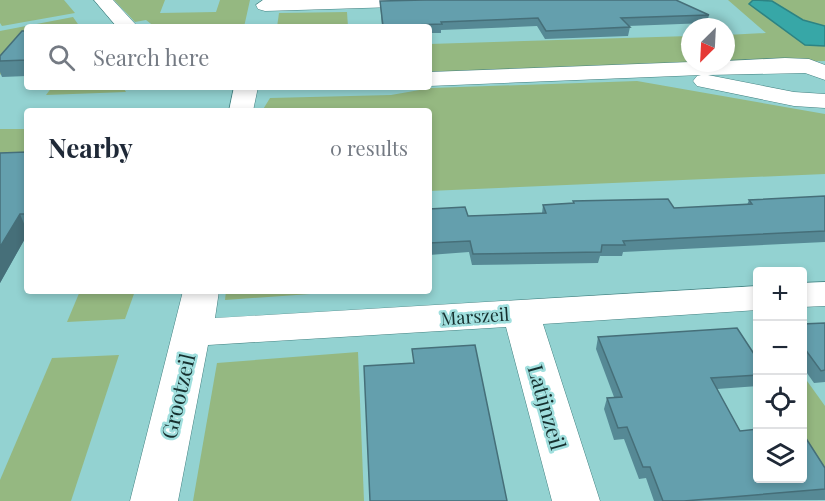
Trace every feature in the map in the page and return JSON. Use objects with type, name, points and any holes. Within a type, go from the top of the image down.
[{"type":"street","points":[[103,0],[125,24]]},
{"type":"street","points":[[261,24],[265,3],[428,0]]},
{"type":"street","points":[[432,79],[785,65],[820,68]]},
{"type":"street","points":[[641,72],[691,78],[794,99],[825,101]]},
{"type":"street","points":[[242,108],[245,90]]},
{"type":"street","name":"Grootzeil","points":[[154,501],[200,294]]},
{"type":"street","points":[[807,295],[825,294]]},
{"type":"street","name":"Marszeil","points":[[192,331],[215,332],[753,298]]},
{"type":"street","name":"Latijnzeil","points":[[521,313],[576,501]]},
{"type":"green space","points":[[0,0],[64,0],[75,13],[2,26]]},
{"type":"green space","points":[[114,0],[165,0],[160,13],[216,12],[220,0],[250,0],[245,24],[151,24],[146,20],[135,22]]},
{"type":"green space","points":[[728,0],[753,0],[750,4],[805,45],[825,46],[825,61],[735,64],[735,35],[766,33]]},
{"type":"green space","points":[[757,0],[825,0],[825,26],[802,20],[772,1]]},
{"type":"green space","points":[[347,12],[348,24],[277,24],[279,13]]},
{"type":"green space","points":[[73,17],[78,24],[36,24]]},
{"type":"green space","points":[[24,26],[24,48],[0,75],[0,31]]},
{"type":"green space","points":[[681,36],[681,66],[432,74],[432,44]]},
{"type":"green space","points":[[637,81],[825,114],[825,174],[432,191],[432,108],[264,108],[270,98],[391,95],[432,90],[432,88]]},
{"type":"green space","points":[[50,90],[125,90],[126,92],[46,95]]},
{"type":"green space","points":[[0,129],[24,129],[24,166],[0,167]]},
{"type":"green space","points":[[79,294],[134,294],[125,319],[67,322]]},
{"type":"green space","points":[[226,294],[310,294],[225,300]]},
{"type":"green space","points":[[358,352],[364,501],[193,501],[217,363]]},
{"type":"green space","points":[[119,355],[71,501],[0,501],[0,480],[52,358]]},
{"type":"green space","points":[[807,381],[825,406],[825,483],[807,453]]},
{"type":"water","points":[[753,0],[772,1],[803,20],[825,26],[825,46],[805,45],[749,4]]},
{"type":"building","points":[[676,0],[709,15],[621,18],[630,27],[546,31],[538,18],[441,22],[442,24],[383,24],[380,1]]},
{"type":"building","points":[[24,31],[24,60],[0,61],[0,56]]},
{"type":"building","points":[[24,152],[24,214],[20,214],[0,247],[0,153]]},
{"type":"building","points":[[825,196],[825,231],[623,241],[625,245],[602,245],[601,252],[473,254],[470,241],[432,243],[432,209],[465,207],[468,216],[546,213],[543,205],[574,203],[573,201],[668,199],[674,208],[752,204],[749,200]]},
{"type":"building","points":[[825,323],[825,370],[821,371],[807,352],[807,324]]},
{"type":"building","points":[[737,328],[753,352],[753,375],[711,378],[740,431],[753,430],[753,483],[807,483],[807,440],[825,468],[825,489],[663,501],[650,467],[643,467],[627,427],[618,428],[607,398],[622,397],[598,337]]},
{"type":"building","points":[[475,345],[507,501],[370,501],[364,366],[414,363],[412,349]]}]
